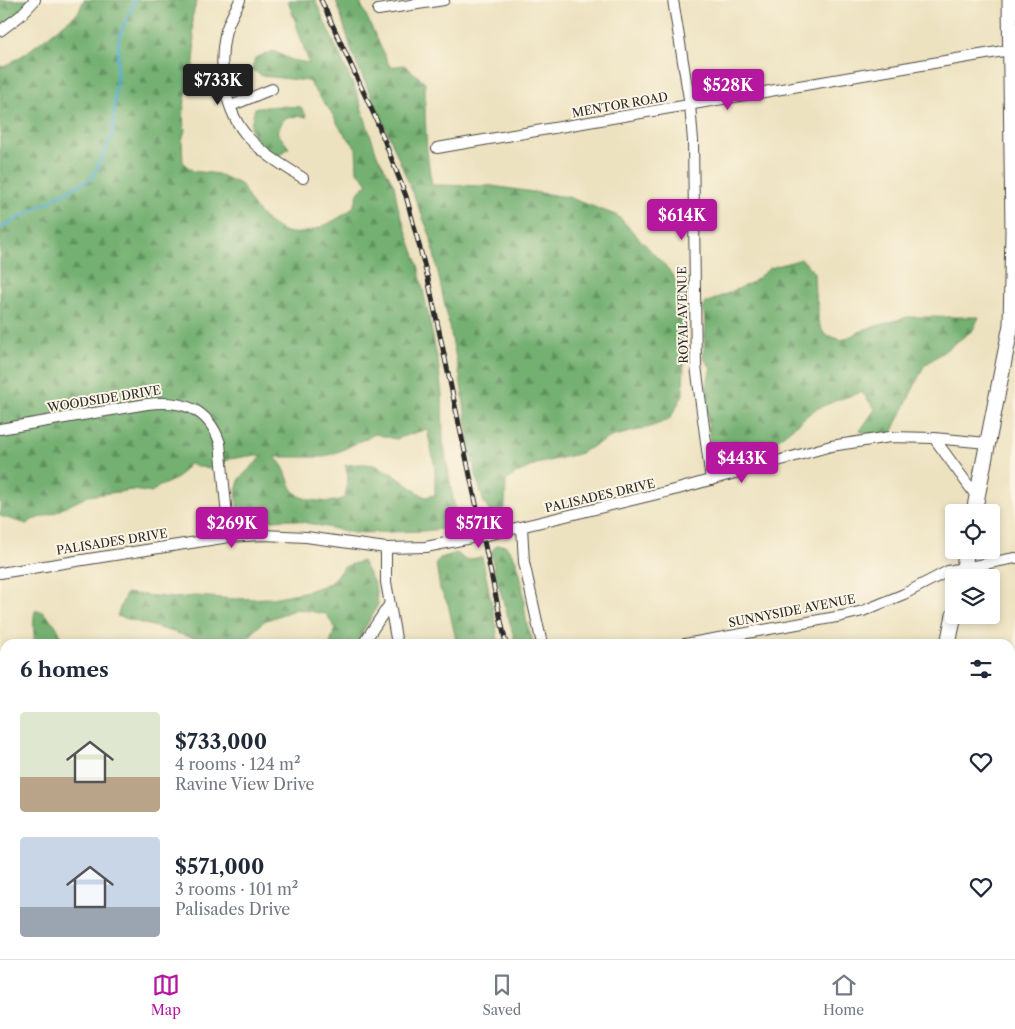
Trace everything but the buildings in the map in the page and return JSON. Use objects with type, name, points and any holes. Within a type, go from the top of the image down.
[{"type":"main road","points":[[976,504],[1011,325],[1013,50],[1010,0]]},
{"type":"main road","points":[[949,639],[952,624]]},
{"type":"street","points":[[0,31],[20,16],[35,0]]},
{"type":"street","points":[[240,0],[225,34],[222,62],[224,85],[231,106],[237,122],[247,136],[261,149],[303,178]]},
{"type":"street","points":[[378,10],[444,0]]},
{"type":"street","name":"ROYAL AVENUE","points":[[673,0],[690,105],[693,141],[696,366],[711,480]]},
{"type":"street","name":"MENTOR ROAD","points":[[436,148],[1013,50]]},
{"type":"street","points":[[231,106],[272,89]]},
{"type":"street","name":"WOODSIDE DRIVE","points":[[0,429],[147,404],[170,402],[186,406],[201,415],[220,443],[229,537]]},
{"type":"street","name":"PALISADES DRIVE","points":[[0,573],[229,537],[263,535],[298,536],[386,548],[426,547],[608,507],[832,446],[890,437],[934,438],[988,443]]},
{"type":"street","points":[[934,438],[977,497]]},
{"type":"street","points":[[522,527],[524,562],[541,639]]},
{"type":"street","points":[[386,548],[386,582],[396,639]]},
{"type":"street","name":"SUNNYSIDE AVENUE","points":[[974,569],[1015,558]]},
{"type":"street","name":"SUNNYSIDE AVENUE","points":[[713,639],[863,611],[904,594],[945,573]]},
{"type":"street","points":[[366,639],[389,605]]},
{"type":"green space","points":[[0,0],[30,0],[9,22],[0,27]]},
{"type":"green space","points":[[84,0],[197,0],[192,18],[195,52],[193,70],[185,99],[183,117],[185,130],[182,140],[183,163],[193,171],[218,174],[242,185],[250,200],[267,221],[283,231],[298,233],[314,230],[346,213],[354,205],[360,191],[368,184],[357,172],[356,148],[308,81],[263,76],[252,70],[255,58],[273,51],[292,60],[309,63],[288,0],[315,0],[357,94],[377,155],[394,185],[398,207],[418,265],[438,362],[442,395],[443,441],[456,516],[452,528],[423,531],[354,533],[288,519],[258,521],[238,513],[236,491],[240,478],[263,456],[230,459],[209,469],[189,464],[176,479],[158,487],[152,493],[133,490],[88,496],[54,513],[32,520],[27,524],[0,516],[0,66],[4,67],[26,53],[78,13]],"holes":[[[427,429],[435,468],[435,495],[425,497],[383,468],[365,464],[345,465],[348,477],[345,498],[329,502],[306,499],[298,495],[293,489],[284,469],[274,457],[324,457],[375,434],[396,439]]]},
{"type":"green space","points":[[336,0],[359,0],[390,67],[404,65],[425,82],[425,121],[432,185],[492,186],[568,197],[618,216],[668,269],[677,282],[684,360],[683,395],[669,420],[611,437],[578,454],[536,464],[517,473],[506,481],[505,508],[490,513],[483,500],[472,460],[460,377],[430,235],[391,140],[354,58]]},
{"type":"green space","points":[[301,107],[307,117],[298,116],[284,119],[277,132],[289,148],[279,156],[258,145],[250,127],[255,108]]},
{"type":"green space","points":[[802,259],[814,273],[818,321],[824,334],[842,340],[866,329],[907,317],[979,317],[973,330],[924,366],[892,433],[879,438],[860,431],[875,409],[862,392],[814,410],[771,445],[742,462],[718,468],[711,453],[706,403],[707,384],[711,368],[703,358],[706,325],[703,310],[706,303],[751,283],[770,268]]},
{"type":"green space","points":[[497,545],[505,545],[516,562],[522,582],[527,625],[532,639],[515,639],[491,552]]},
{"type":"green space","points":[[457,553],[465,560],[482,557],[497,639],[456,639],[448,604],[440,589],[436,563],[440,558]]},
{"type":"green space","points":[[362,561],[375,585],[378,604],[361,639],[332,639],[335,628],[326,614],[297,609],[264,621],[247,639],[198,639],[117,616],[126,593],[174,598],[195,596],[235,599],[272,598],[308,591],[330,583],[344,567]]},
{"type":"green space","points":[[35,611],[41,611],[58,629],[61,639],[34,639]]},
{"type":"waterway","points":[[0,228],[92,178],[113,133],[119,37],[135,0]]},
{"type":"railway","points":[[321,0],[376,119],[406,196],[428,279],[505,639]]}]
